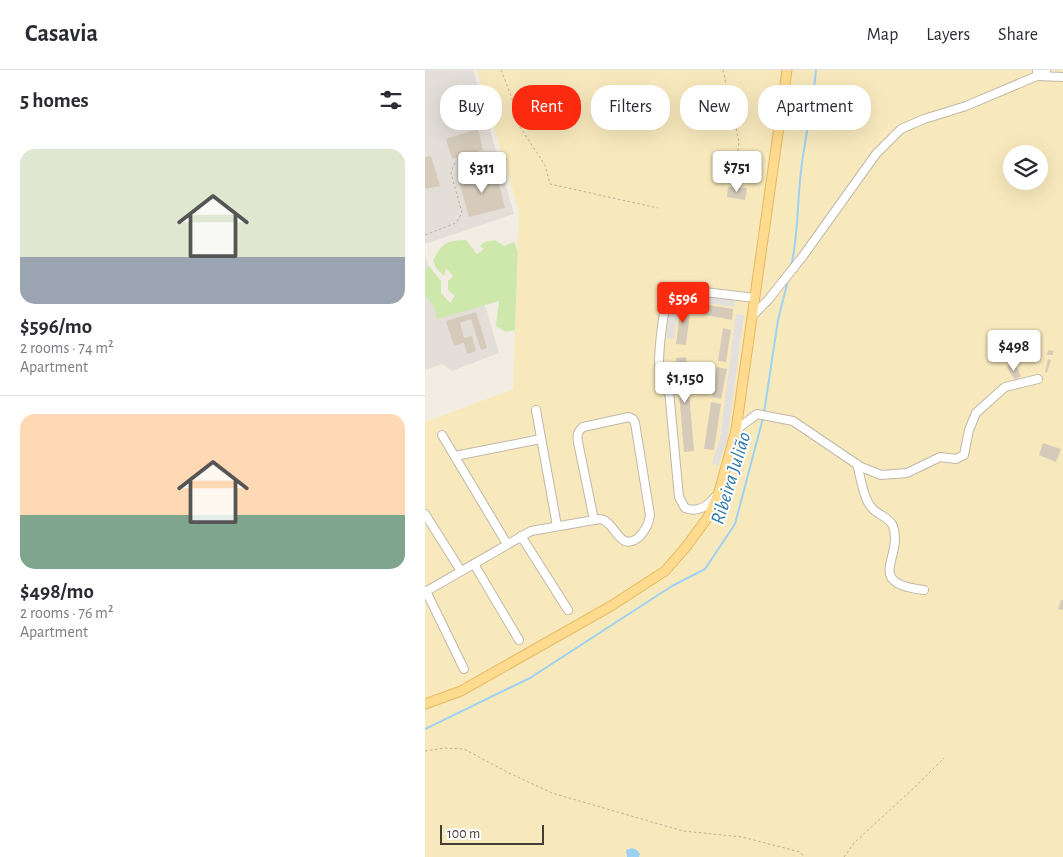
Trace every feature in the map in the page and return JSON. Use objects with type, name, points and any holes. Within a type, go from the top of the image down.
[{"type":"main road","points":[[425,704],[461,692],[611,606],[665,571],[702,526],[712,509],[719,492],[736,430],[787,70]]},
{"type":"lane","points":[[753,315],[768,300],[803,256],[876,154],[901,129],[924,119],[966,106],[1037,73],[1063,72]]},
{"type":"lane","points":[[1047,73],[1063,77]]},
{"type":"lane","points":[[719,492],[703,507],[693,510],[685,508],[679,497],[668,380],[666,372],[660,368],[659,364],[664,316],[668,297],[672,292],[680,289],[755,298]]},
{"type":"lane","points":[[736,430],[757,414],[793,421],[857,464],[881,475],[907,473],[940,458],[956,459],[964,456],[969,430],[976,413],[1005,387],[1038,379]]},
{"type":"lane","points":[[536,410],[557,526]]},
{"type":"lane","points":[[464,669],[426,592],[531,531],[604,519],[619,537],[632,541],[637,538],[649,523],[649,506],[635,424],[633,419],[629,417],[583,427],[579,430],[577,436],[594,520]]},
{"type":"lane","points":[[442,435],[507,544]]},
{"type":"lane","points":[[455,456],[541,440]]},
{"type":"lane","points":[[857,464],[869,504],[873,510],[890,521],[893,526],[895,547],[888,570],[890,575],[901,585],[924,590]]},
{"type":"lane","points":[[425,514],[461,572]]},
{"type":"lane","points":[[521,536],[568,610]]},
{"type":"lane","points":[[474,564],[519,640]]},
{"type":"path","points":[[501,70],[512,98],[518,124],[545,165],[551,184],[658,208]]},
{"type":"path","points":[[723,70],[739,142],[734,180]]},
{"type":"path","points":[[425,235],[456,223],[462,212],[451,173],[455,164],[486,155]]},
{"type":"path","points":[[425,751],[445,748],[463,749],[552,793],[683,831],[742,838],[800,852],[804,857]]},
{"type":"path","points":[[844,857],[854,843],[916,786],[943,758]]},
{"type":"shaded area","points":[[425,70],[473,70],[477,85],[440,85],[440,130],[490,130],[514,214],[425,244]]},
{"type":"shaded area","points":[[425,254],[442,313],[484,301],[499,353],[452,371],[442,364],[425,370]]},
{"type":"shaded area","points":[[683,293],[735,301],[734,307],[682,299]]},
{"type":"shaded area","points":[[671,300],[679,301],[674,339],[666,338]]},
{"type":"shaded area","points":[[736,314],[744,315],[727,441],[718,466],[712,463],[720,439]]},
{"type":"green space","points":[[466,240],[477,254],[484,249],[480,246],[485,242],[495,240],[504,246],[514,242],[519,254],[528,327],[506,332],[496,326],[499,301],[437,319],[434,306],[425,295],[425,269],[429,266],[441,281],[441,293],[450,303],[455,296],[448,290],[448,281],[453,276],[446,268],[444,276],[436,268],[433,260],[440,249],[449,242]]},
{"type":"sand","points":[[477,70],[1063,70],[1063,857],[425,857],[425,422],[513,389],[519,211],[495,130],[502,130],[502,85],[481,85]]},
{"type":"water","points":[[632,848],[637,850],[640,854],[639,857],[627,857],[626,850]]},
{"type":"building","points":[[478,130],[483,150],[452,159],[446,139]]},
{"type":"building","points":[[431,156],[440,186],[425,189],[425,157]]},
{"type":"building","points":[[496,171],[505,208],[469,217],[459,181]]},
{"type":"building","points":[[728,187],[747,188],[745,200],[727,197]]},
{"type":"building","points":[[681,303],[691,304],[686,345],[676,344]]},
{"type":"building","points":[[703,304],[733,309],[732,320],[701,314]]},
{"type":"building","points":[[476,312],[487,348],[481,350],[471,319],[460,323],[464,338],[472,336],[476,351],[467,354],[464,343],[454,346],[446,321]]},
{"type":"building","points":[[723,328],[731,330],[726,362],[718,361]]},
{"type":"building","points":[[1048,350],[1053,351],[1053,355],[1047,355]]},
{"type":"building","points":[[686,357],[694,451],[684,452],[676,358]]},
{"type":"building","points":[[1048,359],[1051,360],[1047,373],[1045,372]]},
{"type":"building","points":[[1010,365],[1016,366],[1021,376],[1015,380],[1007,367]]},
{"type":"building","points":[[717,367],[727,369],[721,399],[712,397]]},
{"type":"building","points":[[711,402],[721,404],[714,450],[704,449]]},
{"type":"building","points":[[1043,443],[1061,449],[1056,462],[1039,455]]},
{"type":"building","points":[[1061,600],[1063,600],[1063,610],[1058,609]]},
{"type":"waterway","name":"Ribeira Julião","points":[[791,266],[796,234],[801,167],[816,70]]},
{"type":"waterway","name":"Ribeira Julião","points":[[764,413],[778,320],[788,280]]},
{"type":"waterway","name":"Ribeira Julião","points":[[425,729],[530,678],[672,586],[705,569],[735,524],[763,418]]}]
